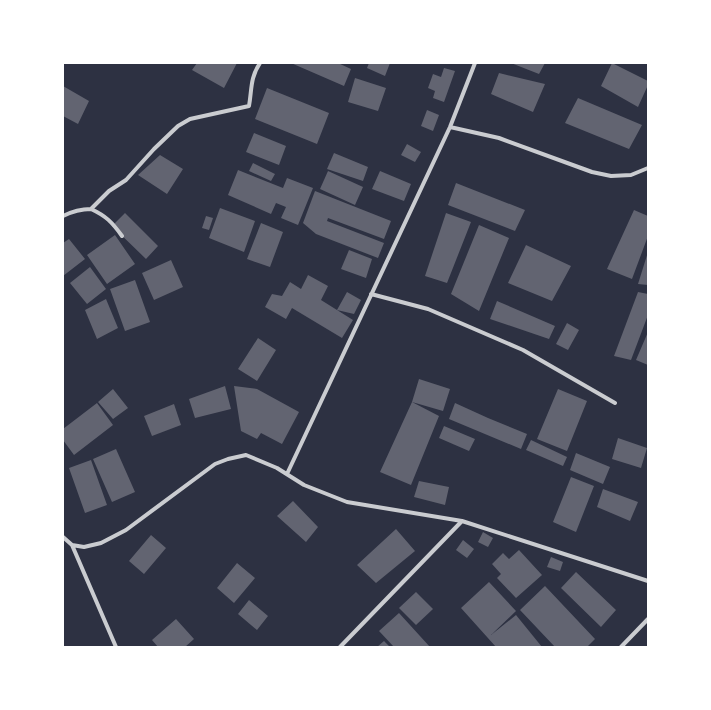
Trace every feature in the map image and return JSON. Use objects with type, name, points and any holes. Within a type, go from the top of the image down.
[{"type":"street","points":[[91,209],[109,191],[126,180],[154,149],[178,126],[190,119],[249,106],[251,95],[250,85],[255,71],[260,63]]},
{"type":"street","points":[[287,474],[450,127],[475,63]]},
{"type":"street","points":[[450,127],[499,138],[592,172],[611,176],[631,175],[648,168]]},
{"type":"street","points":[[63,216],[74,210],[91,209],[104,215],[113,223],[122,236]]},
{"type":"street","points":[[371,294],[428,309],[523,350],[615,403]]},
{"type":"street","points":[[72,545],[84,547],[101,543],[126,530],[215,464],[246,455],[277,468],[304,485],[347,502],[462,521],[648,581]]},
{"type":"street","points":[[340,647],[462,521]]},
{"type":"street","points":[[63,537],[72,545],[116,647]]},
{"type":"street","points":[[621,647],[648,618]]},
{"type":"building","points":[[197,63],[237,63],[224,88],[192,70]]},
{"type":"building","points":[[291,63],[338,63],[351,69],[344,86]]},
{"type":"building","points":[[369,63],[390,63],[385,76],[367,68]]},
{"type":"building","points":[[511,63],[545,63],[539,74]]},
{"type":"building","points":[[612,63],[648,81],[648,85],[638,107],[601,86]]},
{"type":"building","points":[[444,68],[455,71],[444,102],[433,98],[435,91],[428,88],[433,74],[441,77]]},
{"type":"building","points":[[499,73],[545,84],[533,112],[491,94]]},
{"type":"building","points":[[355,78],[386,88],[378,111],[348,102]]},
{"type":"building","points":[[63,86],[89,101],[78,124],[63,116]]},
{"type":"building","points":[[267,88],[329,113],[317,144],[255,119]]},
{"type":"building","points":[[578,98],[642,125],[629,149],[565,123]]},
{"type":"building","points":[[427,110],[439,115],[433,131],[421,126]]},
{"type":"building","points":[[254,133],[286,146],[279,165],[246,152]]},
{"type":"building","points":[[407,144],[421,152],[415,162],[401,155]]},
{"type":"building","points":[[334,153],[368,167],[363,181],[327,169]]},
{"type":"building","points":[[160,155],[183,169],[167,194],[138,175]]},
{"type":"building","points":[[253,163],[275,174],[271,181],[249,171]]},
{"type":"building","points":[[238,170],[283,188],[287,178],[313,188],[298,225],[281,218],[286,207],[276,203],[271,214],[228,195]]},
{"type":"building","points":[[328,171],[363,187],[355,205],[320,189]]},
{"type":"building","points":[[380,171],[411,184],[404,201],[372,189]]},
{"type":"building","points":[[456,183],[525,210],[515,231],[448,205]]},
{"type":"building","points":[[315,191],[391,221],[384,239],[328,218],[327,221],[384,243],[378,258],[316,234],[303,223]]},
{"type":"building","points":[[220,208],[255,221],[244,252],[209,238]]},
{"type":"building","points":[[634,210],[648,216],[648,236],[632,279],[607,269]]},
{"type":"building","points":[[125,213],[158,246],[146,259],[112,226]]},
{"type":"building","points":[[446,213],[471,222],[447,283],[425,276]]},
{"type":"building","points":[[206,216],[213,218],[209,230],[202,228]]},
{"type":"building","points":[[261,223],[283,232],[270,267],[247,259]]},
{"type":"building","points":[[479,225],[509,238],[479,311],[451,294]]},
{"type":"building","points":[[115,235],[135,264],[107,284],[87,255]]},
{"type":"building","points":[[69,239],[85,259],[63,276],[63,243]]},
{"type":"building","points":[[526,245],[571,266],[552,301],[508,283]]},
{"type":"building","points":[[349,250],[372,259],[366,278],[341,269]]},
{"type":"building","points":[[648,252],[648,285],[638,284]]},
{"type":"building","points":[[171,260],[183,287],[154,300],[142,273]]},
{"type":"building","points":[[90,267],[106,289],[87,304],[70,283]]},
{"type":"building","points":[[308,275],[328,286],[321,300],[353,320],[342,338],[292,308],[286,319],[265,307],[272,294],[282,296],[290,282],[301,289]]},
{"type":"building","points":[[135,280],[150,322],[125,331],[110,289]]},
{"type":"building","points":[[347,292],[361,300],[354,314],[337,310]]},
{"type":"building","points":[[638,292],[648,294],[648,315],[631,360],[614,356]]},
{"type":"building","points":[[106,299],[118,328],[97,339],[85,310]]},
{"type":"building","points":[[497,301],[555,326],[549,339],[490,319]]},
{"type":"building","points":[[567,323],[579,330],[568,350],[556,344]]},
{"type":"building","points":[[648,332],[648,365],[636,360]]},
{"type":"building","points":[[258,338],[276,350],[257,381],[238,369]]},
{"type":"building","points":[[419,379],[450,389],[443,411],[412,402]]},
{"type":"building","points":[[225,386],[231,409],[195,418],[189,399]]},
{"type":"building","points":[[234,386],[257,389],[299,412],[282,444],[261,433],[257,439],[241,431]]},
{"type":"building","points":[[113,389],[128,408],[113,419],[98,402]]},
{"type":"building","points":[[558,389],[587,401],[567,451],[537,439]]},
{"type":"building","points":[[412,402],[439,416],[411,485],[380,472]]},
{"type":"building","points":[[97,403],[113,425],[74,455],[63,440],[63,429]]},
{"type":"building","points":[[455,403],[527,434],[521,449],[449,419]]},
{"type":"building","points":[[174,404],[181,425],[152,436],[144,416]]},
{"type":"building","points":[[444,426],[475,439],[469,451],[439,438]]},
{"type":"building","points":[[618,438],[647,448],[641,468],[612,459]]},
{"type":"building","points":[[531,440],[567,457],[563,466],[526,450]]},
{"type":"building","points":[[116,449],[135,492],[112,502],[93,459]]},
{"type":"building","points":[[576,453],[610,467],[603,484],[570,470]]},
{"type":"building","points":[[91,460],[107,505],[85,513],[69,468]]},
{"type":"building","points":[[571,477],[594,486],[576,532],[553,522]]},
{"type":"building","points":[[419,481],[449,487],[445,505],[414,497]]},
{"type":"building","points":[[603,489],[638,502],[630,521],[597,507]]},
{"type":"building","points":[[293,501],[318,527],[306,542],[277,516]]},
{"type":"building","points":[[396,529],[415,551],[376,583],[357,565]]},
{"type":"building","points":[[483,532],[493,538],[488,547],[478,542]]},
{"type":"building","points":[[151,535],[166,548],[144,574],[129,561]]},
{"type":"building","points":[[463,540],[474,549],[467,558],[456,550]]},
{"type":"building","points":[[519,550],[542,575],[516,598],[497,578],[501,574],[492,564],[503,553],[509,559]]},
{"type":"building","points":[[551,557],[563,562],[560,571],[547,567]]},
{"type":"building","points":[[237,563],[255,578],[234,603],[217,588]]},
{"type":"building","points":[[576,572],[616,610],[601,627],[561,588]]},
{"type":"building","points":[[489,582],[516,611],[491,635],[516,615],[542,647],[496,647],[461,608]]},
{"type":"building","points":[[545,586],[595,639],[587,647],[555,647],[520,610]]},
{"type":"building","points":[[416,592],[433,609],[416,625],[399,608]]},
{"type":"building","points":[[249,600],[268,616],[257,630],[238,614]]},
{"type":"building","points":[[399,613],[430,647],[394,647],[379,631]]},
{"type":"building","points":[[176,619],[194,639],[185,647],[158,647],[152,640]]},
{"type":"building","points":[[384,641],[390,647],[377,647]]}]
